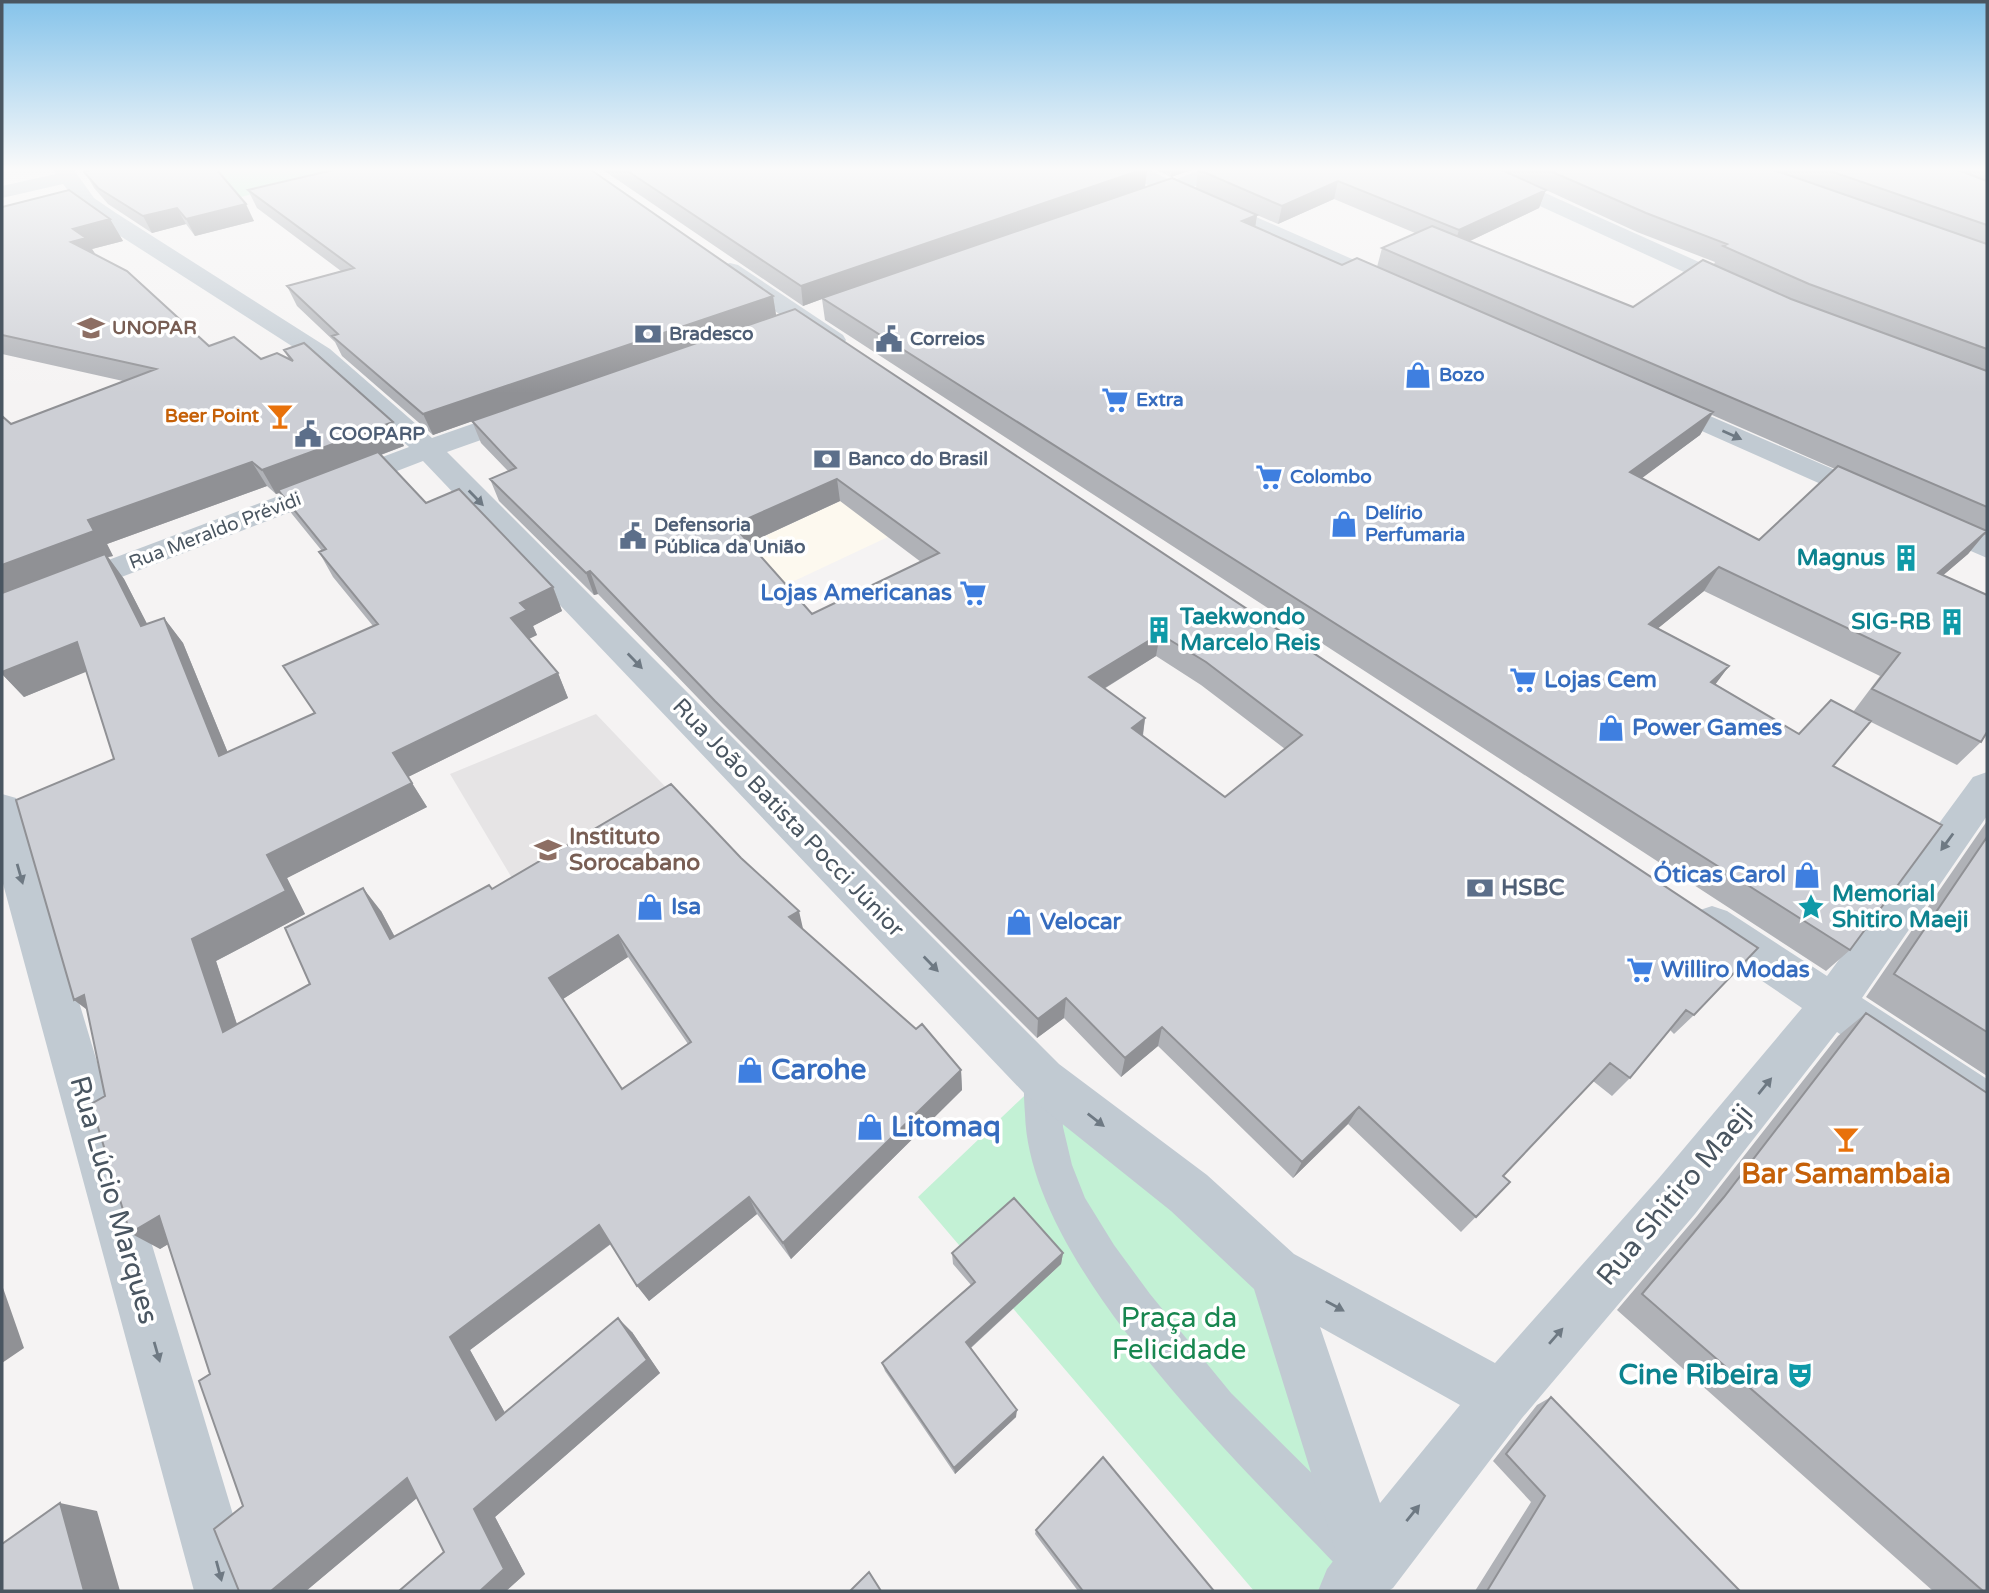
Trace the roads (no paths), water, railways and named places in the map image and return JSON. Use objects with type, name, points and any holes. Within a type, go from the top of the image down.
[{"type":"street","name":"Rua João Batista Pocci Júnior","points":[[149,244],[321,354],[428,449],[1042,1079],[1189,1193],[1275,1273],[1360,1579]]},
{"type":"street","points":[[1301,244],[1415,295]]},
{"type":"street","points":[[1641,244],[1764,300]]},
{"type":"street","points":[[699,248],[860,357]]},
{"type":"street","points":[[1631,390],[1987,548]]},
{"type":"street","name":"Rua Meraldo Prévidi","points":[[2,612],[428,449],[544,409]]},
{"type":"street","name":"Rua Shitiro Maeji","points":[[1360,1579],[1502,1398],[1677,1196],[1832,1004],[1987,787]]},
{"type":"street","name":"Rua Lúcio Marques","points":[[2,809],[225,1591]]},
{"type":"street","points":[[1681,904],[1987,1106]]},
{"type":"street","points":[[1042,1079],[1044,1127],[1053,1166],[1071,1211],[1100,1259],[1135,1310],[1360,1579]]},
{"type":"street","points":[[1275,1273],[1502,1398]]},
{"type":"place","name":"UNOPAR","points":[[91,328]]},
{"type":"place","name":"Bradesco","points":[[648,334]]},
{"type":"place","name":"Correios","points":[[889,339]]},
{"type":"place","name":"Bozo","points":[[1418,375]]},
{"type":"place","name":"Extra","points":[[1115,400]]},
{"type":"place","name":"Beer Point","points":[[280,416]]},
{"type":"place","name":"COOPARP","points":[[308,434]]},
{"type":"place","name":"Banco do Brasil","points":[[827,459]]},
{"type":"place","name":"Colombo","points":[[1269,477]]},
{"type":"place","name":"Delírio Perfumaria","points":[[1344,524]]},
{"type":"place","name":"Defensoria Pública da União","points":[[633,536]]},
{"type":"place","name":"Magnus","points":[[1906,558]]},
{"type":"place","name":"Lojas Americanas","points":[[973,593]]},
{"type":"place","name":"SIG-RB","points":[[1952,622]]},
{"type":"place","name":"Taekwondo Marcelo Reis","points":[[1159,630]]},
{"type":"place","name":"Lojas Cem","points":[[1523,680]]},
{"type":"place","name":"Power Games","points":[[1611,728]]},
{"type":"place","name":"Instituto Sorocabano","points":[[548,850]]},
{"type":"place","name":"Óticas Carol","points":[[1807,875]]},
{"type":"place","name":"HSBC","points":[[1480,888]]},
{"type":"place","name":"Isa","points":[[650,907]]},
{"type":"place","name":"Memorial Shitiro Maeji","points":[[1811,907]]},
{"type":"place","name":"Velocar","points":[[1019,922]]},
{"type":"place","name":"Williro Modas","points":[[1640,970]]},
{"type":"place","name":"Carohe","points":[[750,1070]]},
{"type":"place","name":"Litomaq","points":[[870,1127]]},
{"type":"place","name":"Bar Samambaia","points":[[1846,1139]]},
{"type":"place","name":"Cine Ribeira","points":[[1800,1375]]},
{"type":"park label","name":"Praça da Felicidade","points":[[1179,1334]]}]
